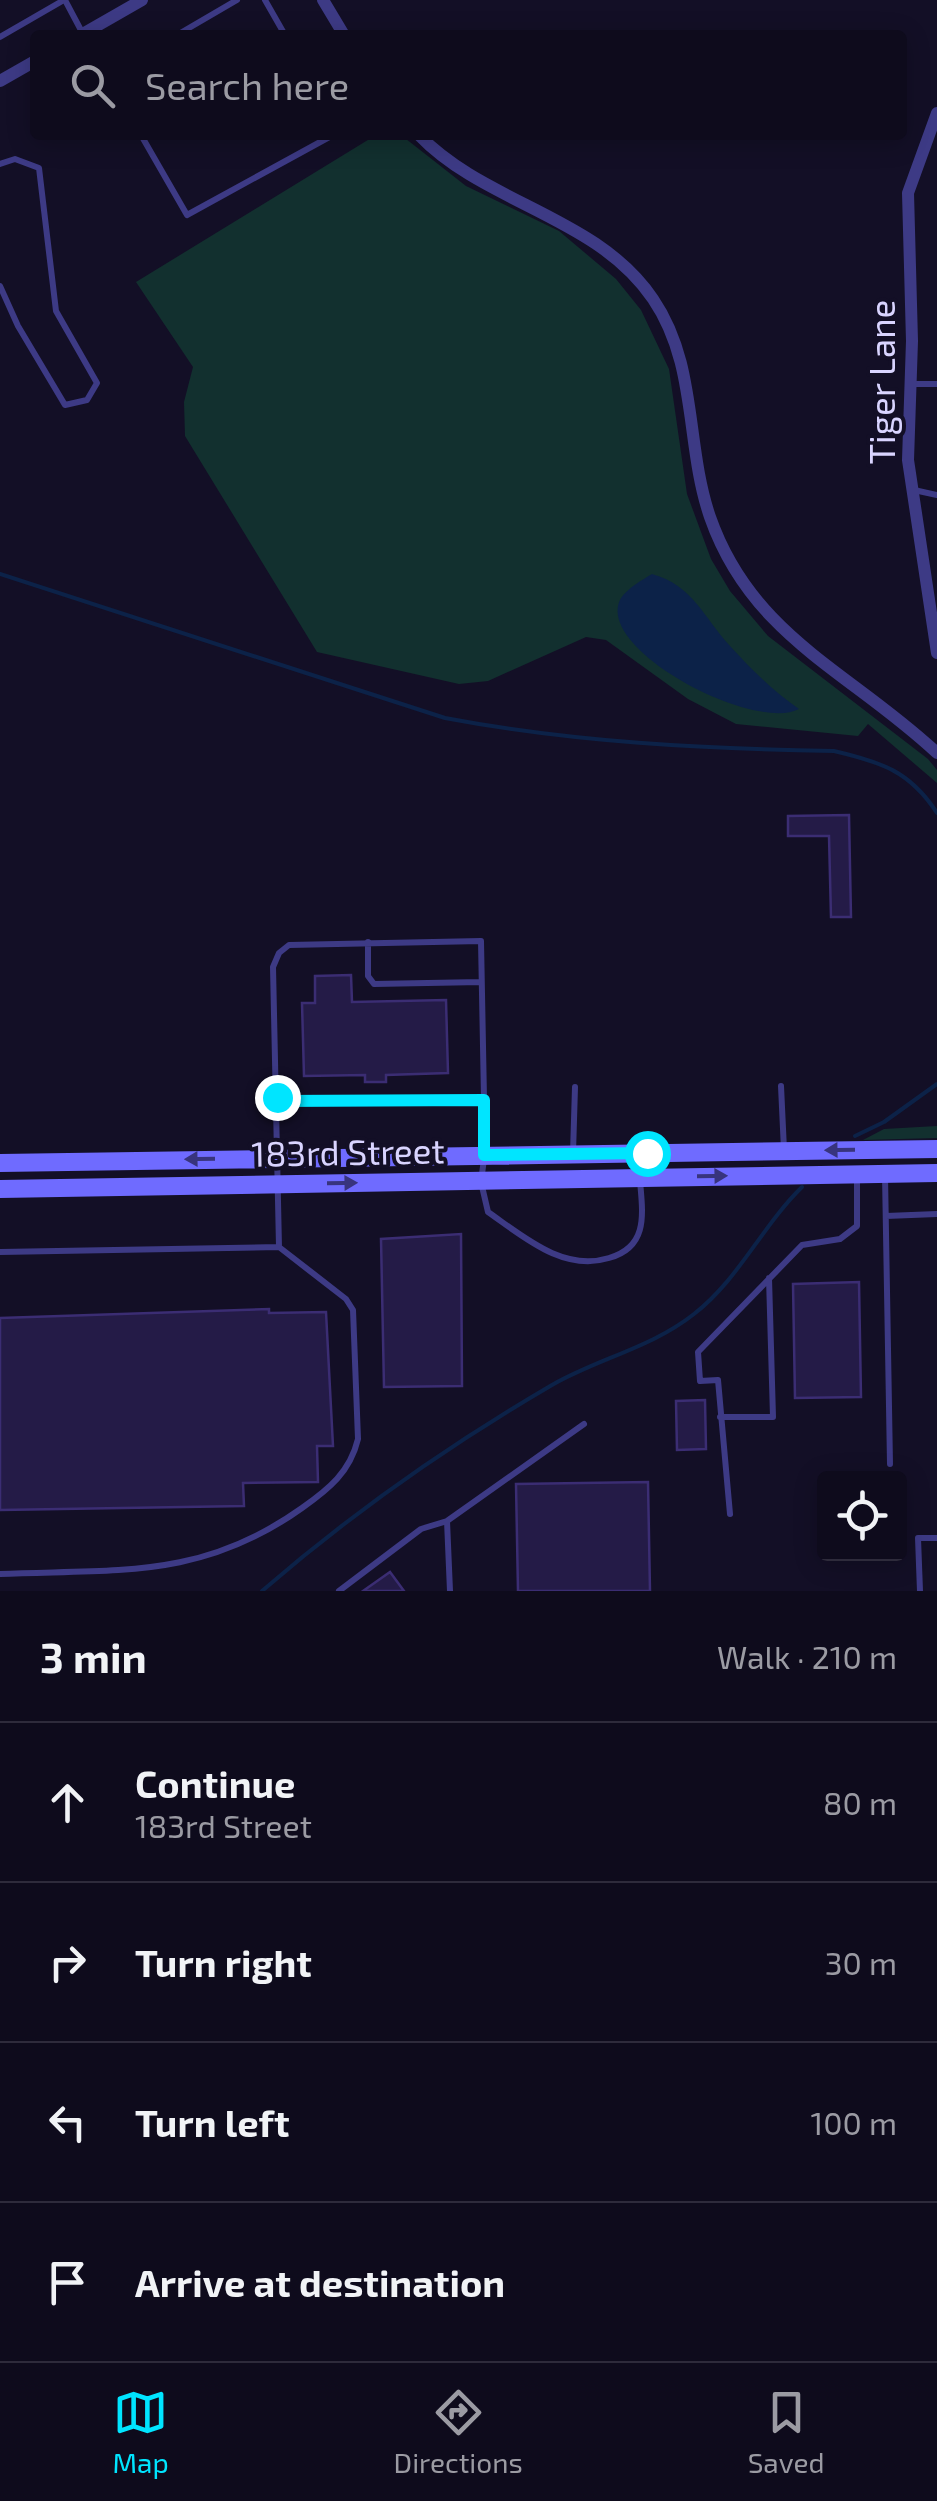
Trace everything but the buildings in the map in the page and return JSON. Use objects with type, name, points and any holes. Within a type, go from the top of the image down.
[{"type":"street","points":[[91,30],[142,0]]},
{"type":"street","points":[[323,0],[336,30]]},
{"type":"street","points":[[0,81],[30,64]]},
{"type":"street","name":"Tiger Lane","points":[[937,113],[908,194],[908,460],[937,653]]},
{"type":"street","points":[[426,140],[483,182],[553,216],[608,254],[652,297],[675,341],[686,374],[697,471],[710,518],[738,578],[774,624],[937,753]]},
{"type":"street","name":"183rd Street","points":[[0,1162],[937,1148]]},
{"type":"street","name":"183rd Street","points":[[0,1188],[937,1173]]},
{"type":"lane","points":[[0,37],[64,0],[79,30]]},
{"type":"lane","points":[[186,30],[238,0]]},
{"type":"lane","points":[[265,0],[282,30]]},
{"type":"lane","points":[[144,140],[187,215],[324,140]]},
{"type":"lane","points":[[0,164],[15,159],[39,168],[56,311],[97,383],[87,400],[65,405],[18,326],[0,286]]},
{"type":"lane","points":[[911,384],[937,384]]},
{"type":"lane","points":[[912,489],[937,495]]},
{"type":"lane","points":[[279,1247],[273,967],[278,953],[309,942],[480,941],[484,1100],[481,1182],[488,1212],[542,1249],[581,1263],[628,1253],[639,1239],[643,1216],[639,1178]]},
{"type":"lane","points":[[368,942],[368,976],[374,984],[481,982]]},
{"type":"lane","points":[[573,1154],[575,1086]]},
{"type":"lane","points":[[781,1086],[784,1151]]},
{"type":"lane","points":[[277,1101],[484,1100]]},
{"type":"lane","points":[[730,1514],[718,1380],[700,1381],[698,1352],[802,1244],[840,1239],[857,1226],[857,1174]]},
{"type":"lane","points":[[885,1174],[890,1464]]},
{"type":"lane","points":[[886,1216],[937,1214]]},
{"type":"lane","points":[[0,1252],[279,1247],[346,1298],[353,1310],[358,1438],[343,1474],[278,1525],[230,1551],[166,1567],[0,1574]]},
{"type":"lane","points":[[720,1417],[773,1417],[768,1278]]},
{"type":"lane","points":[[339,1591],[421,1529],[447,1521],[584,1424]]},
{"type":"lane","points":[[447,1521],[450,1591]]},
{"type":"lane","points":[[920,1591],[918,1538],[937,1538]]},
{"type":"green space","points":[[368,140],[407,140],[466,186],[559,231],[616,279],[641,310],[669,369],[687,494],[711,559],[730,591],[768,636],[928,759],[937,770],[937,783],[868,724],[858,736],[736,724],[688,699],[606,640],[586,637],[488,681],[459,684],[317,652],[185,436],[184,402],[193,367],[136,282]]},
{"type":"green space","points":[[937,1126],[937,1138],[863,1140],[884,1129]]},
{"type":"water","points":[[652,574],[688,594],[746,663],[799,709],[777,713],[715,698],[682,681],[630,640],[618,618],[621,598]]},
{"type":"waterway","points":[[0,574],[445,718],[590,738],[851,755],[880,764],[905,778],[937,813]]},
{"type":"waterway","points":[[855,1136],[884,1122],[937,1084]]},
{"type":"waterway","points":[[262,1591],[366,1507],[476,1432],[552,1385],[660,1336],[694,1314],[724,1285],[802,1187]]},
{"type":"route","points":[[277,1097],[277,1101],[484,1100],[484,1155],[647,1153]]}]
